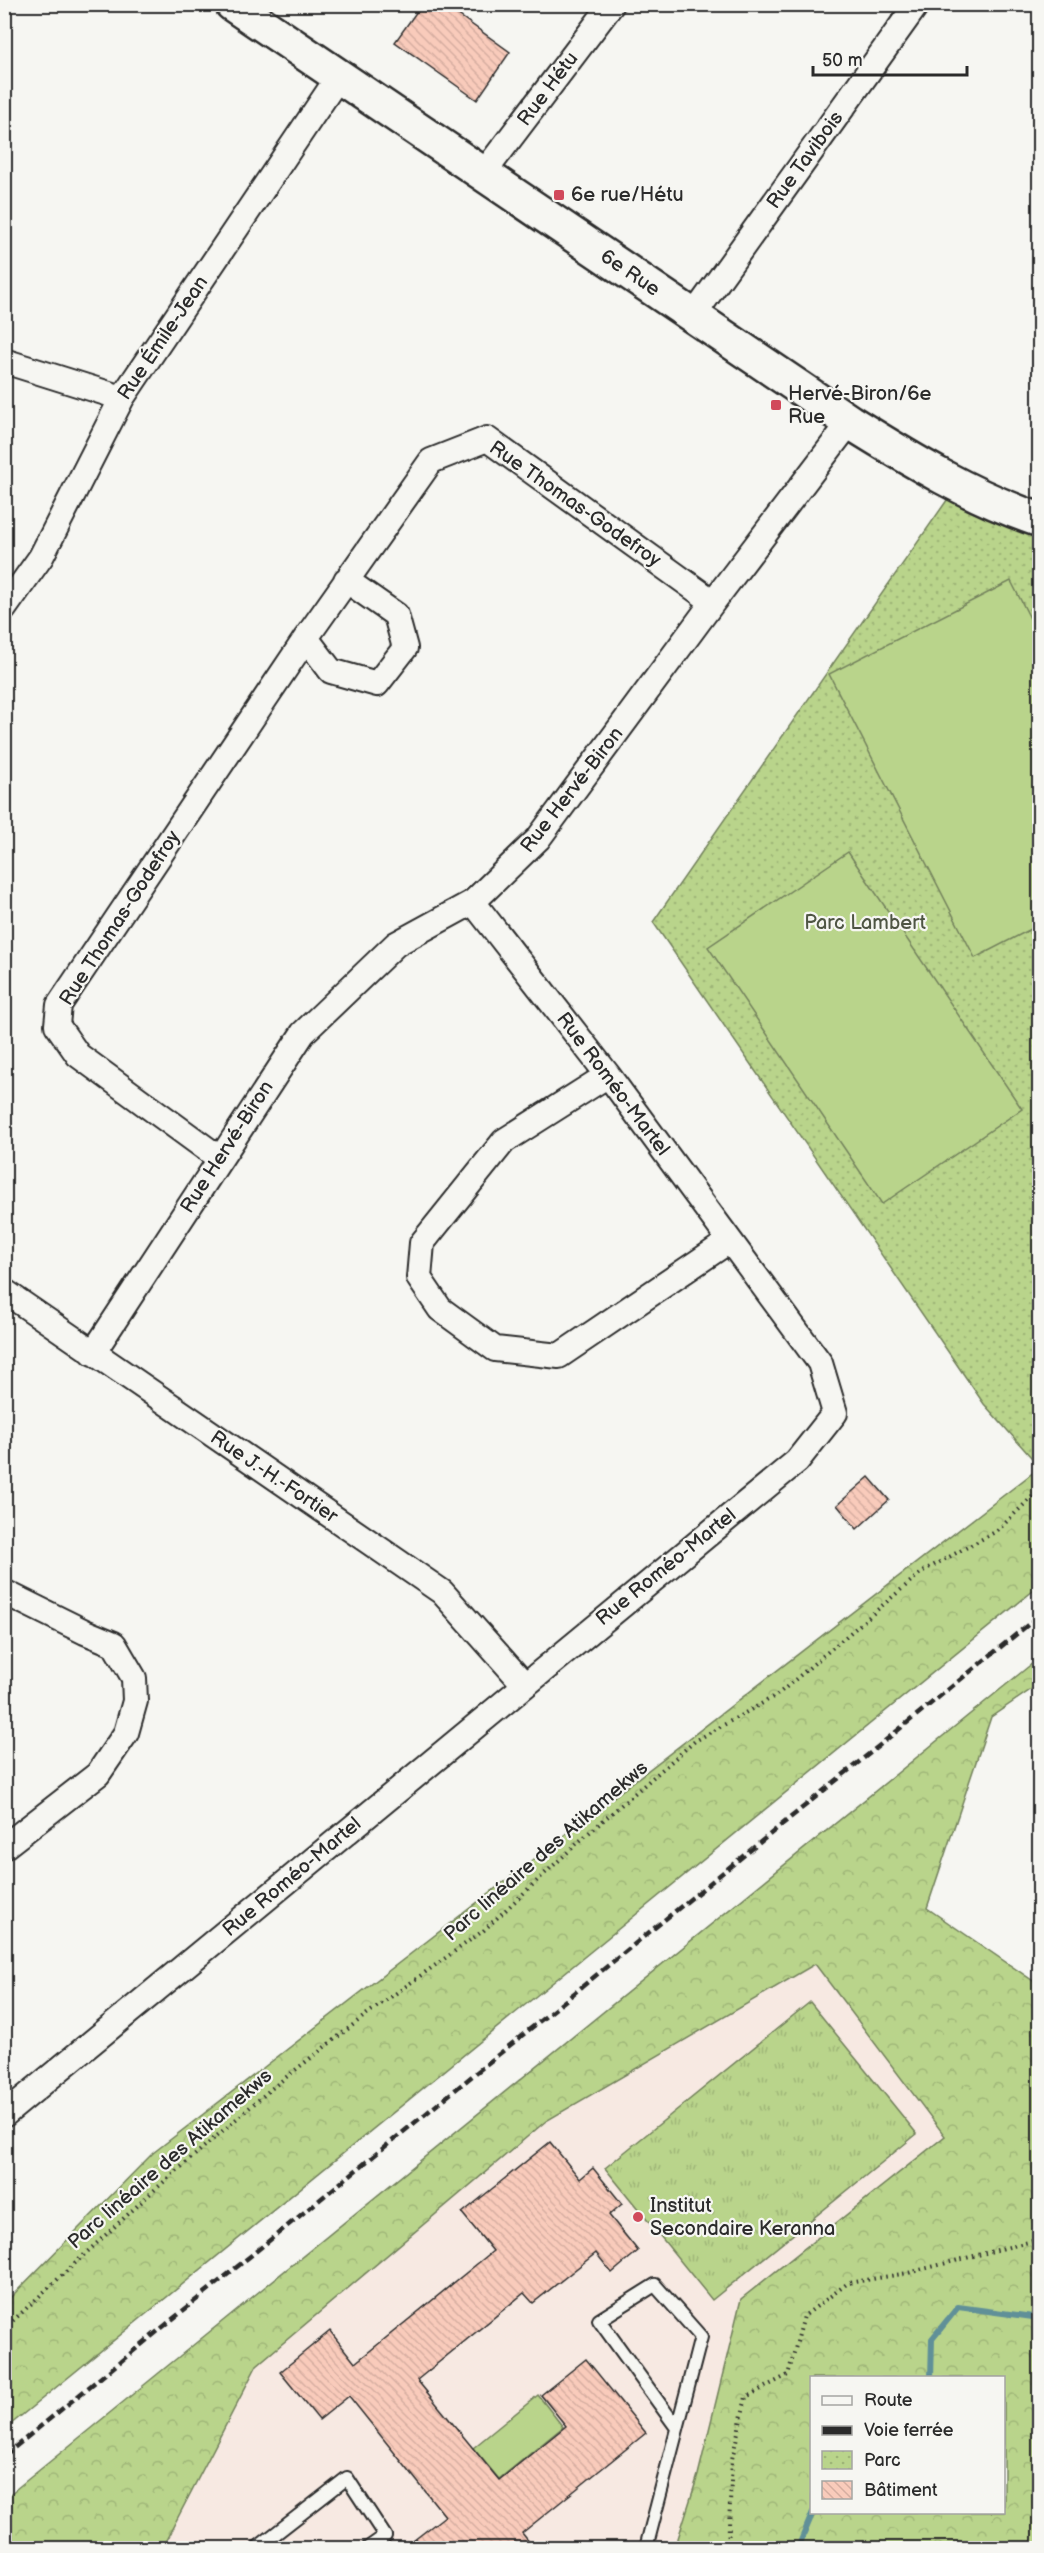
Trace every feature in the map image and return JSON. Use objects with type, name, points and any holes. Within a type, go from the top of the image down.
[{"type":"street","name":"6e Rue","points":[[232,4],[850,422],[925,469],[1010,510],[1040,520]]},
{"type":"street","name":"Rue Hétu","points":[[483,174],[612,4]]},
{"type":"street","name":"Rue Tavibois","points":[[693,316],[917,4]]},
{"type":"street","name":"Rue Émile-Jean","points":[[4,609],[41,557],[122,398],[339,76]]},
{"type":"street","points":[[4,361],[122,398]]},
{"type":"street","name":"Rue Hervé-Biron","points":[[93,1353],[303,1033],[396,944],[473,902],[538,839],[713,602],[850,422]]},
{"type":"street","name":"Rue Thomas-Godefroy","points":[[219,1158],[78,1055],[57,1024],[59,1005],[306,638],[431,461],[487,439],[713,602]]},
{"type":"street","points":[[306,638],[331,671],[377,684],[405,648],[396,615],[346,580]]},
{"type":"street","name":"Rue Roméo-Martel","points":[[4,2115],[797,1461],[835,1413],[820,1363],[608,1075],[473,902]]},
{"type":"street","points":[[608,1075],[504,1141],[422,1243],[419,1278],[441,1309],[495,1349],[559,1356],[729,1241]]},
{"type":"street","name":"Rue J.-H.-Fortier","points":[[4,1291],[442,1592],[524,1684]]},
{"type":"street","points":[[4,1592],[114,1644],[125,1659],[134,1678],[135,1701],[126,1734],[98,1774],[4,1847]]},
{"type":"lane","points":[[646,2548],[701,2337],[655,2285],[599,2320],[677,2428]]},
{"type":"lane","points":[[257,2548],[347,2478],[383,2542],[368,2548]]},
{"type":"path","name":"Parc linéaire des Atikamekws","points":[[4,2329],[151,2193],[271,2089],[368,2014],[483,1931],[583,1838],[695,1741],[777,1695],[923,1571],[996,1531],[1040,1489]]},
{"type":"path","points":[[728,2548],[732,2460],[746,2397],[788,2376],[804,2316],[848,2283],[908,2273],[1040,2239]]},
{"type":"shaded area","name":"Institut Secondaire Keranna","points":[[816,1964],[946,2136],[741,2299],[698,2475],[675,2548],[162,2548],[257,2365],[546,2121]]},
{"type":"green space","name":"Parc Lambert","points":[[952,493],[1039,525],[1039,1466],[984,1404],[653,922]]},
{"type":"green space","points":[[1011,581],[1039,636],[1039,925],[975,958],[829,674]]},
{"type":"green space","points":[[848,852],[1022,1109],[882,1204],[708,947]]},
{"type":"green space","points":[[1039,1468],[1039,1586],[5,2429],[5,2303],[153,2153]]},
{"type":"green space","points":[[1039,1658],[1039,1684],[991,1717],[927,1908],[1039,1985],[1039,2548],[675,2548],[698,2475],[741,2299],[945,2136],[815,1964],[546,2121],[257,2365],[162,2548],[5,2548],[5,2498]]},
{"type":"green space","points":[[810,2002],[917,2134],[712,2300],[605,2168]]},
{"type":"green space","points":[[538,2395],[563,2427],[499,2479],[473,2448]]},
{"type":"building","points":[[422,4],[443,4],[510,52],[477,100],[395,42]]},
{"type":"building","points":[[869,1477],[889,1500],[857,1529],[837,1505]]},
{"type":"building","points":[[550,2142],[580,2179],[593,2168],[622,2204],[609,2215],[638,2251],[612,2273],[596,2253],[533,2303],[524,2293],[417,2380],[499,2480],[566,2426],[541,2395],[586,2359],[646,2433],[522,2533],[534,2548],[404,2548],[445,2516],[349,2396],[319,2420],[280,2372],[330,2331],[355,2363],[493,2251],[462,2213]]},
{"type":"waterway","points":[[931,2376],[932,2339],[958,2307],[1040,2318]]},
{"type":"waterway","points":[[798,2548],[812,2514]]},
{"type":"railway","points":[[4,2456],[1040,1615]]},
{"type":"place","name":"6e rue/Hétu","points":[[559,195]]},
{"type":"place","name":"Hervé-Biron/6e Rue","points":[[776,405]]},
{"type":"place","name":"Institut Secondaire Keranna","points":[[638,2217]]}]
